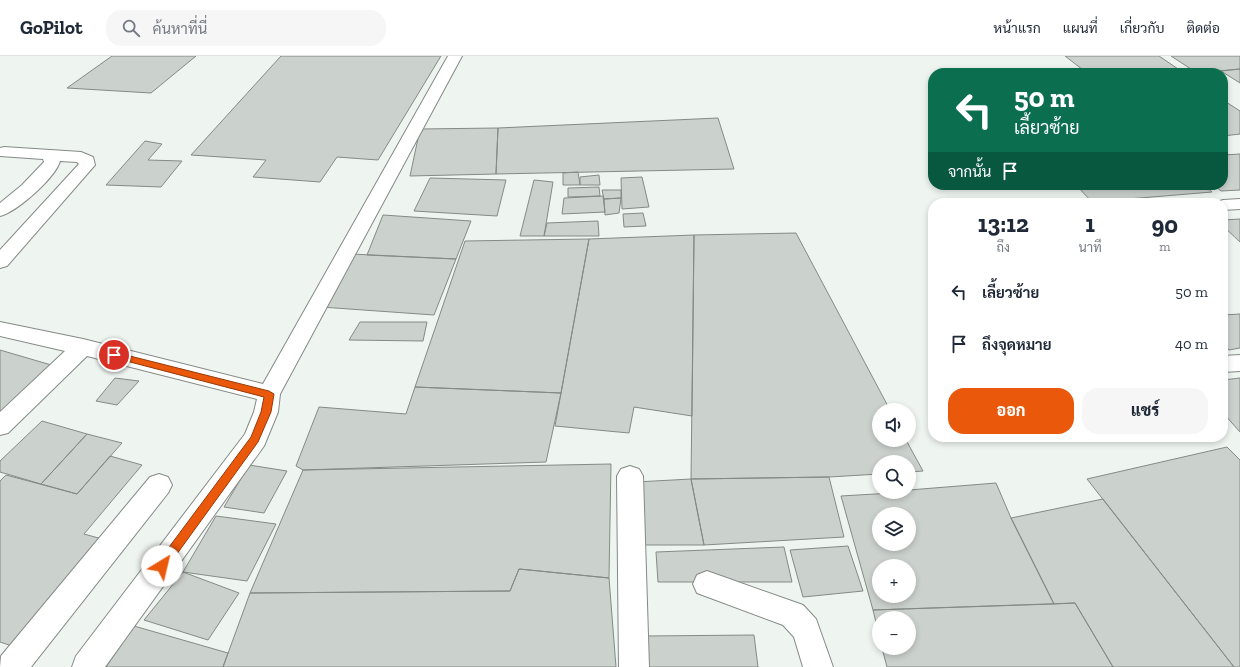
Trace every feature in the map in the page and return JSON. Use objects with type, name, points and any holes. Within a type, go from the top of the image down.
[{"type":"street","points":[[87,667],[255,439],[266,412],[269,394],[455,56]]},
{"type":"street","points":[[0,262],[87,165],[87,161],[81,158],[4,152]]},
{"type":"street","points":[[0,211],[44,175],[52,162],[51,155]]},
{"type":"street","points":[[1228,205],[1240,204]]},
{"type":"street","points":[[0,329],[83,347],[269,394]]},
{"type":"street","points":[[0,426],[83,347]]},
{"type":"street","points":[[1228,364],[1240,363]]},
{"type":"street","points":[[630,476],[634,667]]},
{"type":"street","points":[[12,667],[159,485]]},
{"type":"street","points":[[707,584],[793,615],[806,629],[818,667]]},
{"type":"building","points":[[112,56],[196,56],[151,93],[67,88]]},
{"type":"building","points":[[281,56],[441,56],[378,160],[337,157],[320,182],[253,177],[266,160],[191,155]]},
{"type":"building","points":[[1065,56],[1159,56],[1177,68],[1081,68]]},
{"type":"building","points":[[1171,56],[1240,56],[1240,69],[1228,70],[1228,68],[1189,68]]},
{"type":"building","points":[[1240,69],[1240,83],[1228,75],[1228,70]]},
{"type":"building","points":[[1228,103],[1240,111],[1240,134],[1228,135]]},
{"type":"building","points":[[718,118],[734,169],[496,174],[498,128]]},
{"type":"building","points":[[498,128],[496,174],[410,176],[420,129]]},
{"type":"building","points":[[145,141],[162,144],[148,160],[182,161],[161,187],[106,185]]},
{"type":"building","points":[[1240,154],[1240,190],[1221,191],[1220,190],[1228,190],[1228,155]]},
{"type":"building","points":[[578,172],[580,185],[563,185],[563,173]]},
{"type":"building","points":[[599,175],[600,185],[580,185],[580,177]]},
{"type":"building","points":[[642,177],[649,207],[622,209],[621,178]]},
{"type":"building","points":[[430,178],[506,180],[497,216],[414,211]]},
{"type":"building","points":[[534,180],[553,182],[544,236],[520,236]]},
{"type":"building","points":[[599,187],[600,196],[568,197],[568,188]]},
{"type":"building","points":[[602,190],[621,190],[621,198],[604,199]]},
{"type":"building","points":[[1081,190],[1210,190],[1212,192],[1140,198],[1088,198]]},
{"type":"building","points":[[603,196],[605,212],[562,214],[564,198]]},
{"type":"building","points":[[621,198],[619,213],[605,215],[604,199]]},
{"type":"building","points":[[643,213],[646,226],[624,227],[623,214]]},
{"type":"building","points":[[383,215],[471,221],[456,259],[367,255]]},
{"type":"building","points":[[1240,219],[1240,242],[1228,231],[1228,220]]},
{"type":"building","points":[[598,221],[599,236],[544,236],[547,223]]},
{"type":"building","points":[[796,233],[886,403],[872,403],[872,447],[910,447],[914,455],[872,455],[872,474],[829,477],[691,479],[694,235]]},
{"type":"building","points":[[694,235],[692,416],[634,407],[629,433],[555,426],[589,239]]},
{"type":"building","points":[[589,239],[561,393],[415,387],[465,241]]},
{"type":"building","points":[[351,254],[456,259],[434,315],[321,307]]},
{"type":"building","points":[[1240,314],[1240,348],[1229,350],[1228,349],[1228,315]]},
{"type":"building","points":[[360,322],[427,322],[423,341],[349,340]]},
{"type":"building","points":[[0,350],[58,367],[0,419]]},
{"type":"building","points":[[115,378],[139,381],[117,405],[96,401]]},
{"type":"building","points":[[1240,378],[1240,432],[1228,419],[1228,379]]},
{"type":"building","points":[[415,387],[561,393],[546,462],[303,470],[296,466],[319,407],[406,414]]},
{"type":"building","points":[[42,421],[87,434],[41,484],[0,472],[0,461]]},
{"type":"building","points":[[87,434],[122,443],[77,494],[41,484]]},
{"type":"building","points":[[1227,447],[1240,460],[1240,667],[1234,667],[1087,479]]},
{"type":"building","points":[[110,456],[142,465],[84,534],[102,539],[15,647],[0,642],[0,481],[6,475],[77,494]]},
{"type":"building","points":[[916,458],[923,471],[916,472]]},
{"type":"building","points":[[611,464],[609,578],[519,569],[510,591],[250,593],[303,470]]},
{"type":"building","points":[[249,465],[287,471],[264,513],[224,507]]},
{"type":"building","points":[[829,477],[844,537],[704,545],[691,479]]},
{"type":"building","points":[[691,479],[704,545],[643,545],[636,482]]},
{"type":"building","points":[[996,483],[1011,518],[1054,604],[873,610],[841,496],[872,494],[872,499],[916,499],[916,489]]},
{"type":"building","points":[[1103,499],[1234,667],[1113,667],[1075,603],[1054,604],[1011,518]]},
{"type":"building","points":[[216,516],[276,524],[247,581],[183,572]]},
{"type":"building","points":[[848,546],[863,591],[803,597],[790,550]]},
{"type":"building","points":[[784,547],[792,582],[658,582],[656,552]]},
{"type":"building","points":[[519,569],[609,578],[616,667],[223,667],[250,593],[510,591]]},
{"type":"building","points":[[183,572],[239,593],[208,640],[144,620]]},
{"type":"building","points":[[1075,603],[1113,667],[887,667],[884,655],[916,655],[916,611],[873,610]]},
{"type":"building","points":[[134,626],[228,653],[223,667],[106,667]]},
{"type":"building","points":[[754,635],[758,667],[647,667],[646,636]]},
{"type":"route","points":[[114,355],[269,394],[266,412],[255,439],[162,566]]}]
